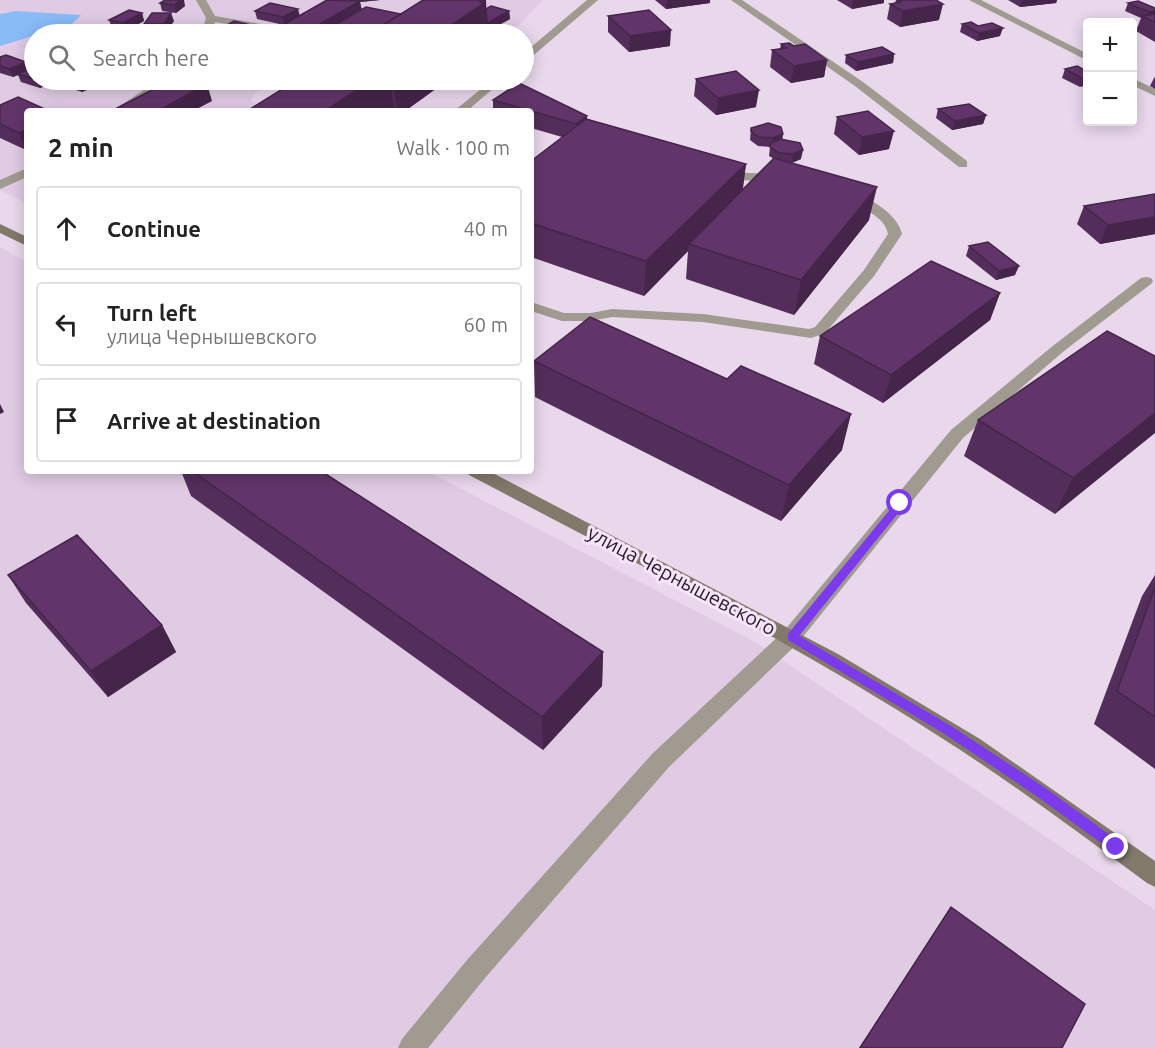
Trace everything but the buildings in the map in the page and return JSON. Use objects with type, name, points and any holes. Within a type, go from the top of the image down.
[{"type":"main road","points":[[0,228],[24,240]]},
{"type":"main road","name":"улица Чернышевского","points":[[481,474],[792,637],[947,730],[1039,791],[1155,875]]},
{"type":"street","points":[[201,0],[211,18],[209,24]]},
{"type":"street","points":[[534,50],[593,0]]},
{"type":"street","points":[[736,0],[859,84],[963,164]]},
{"type":"street","points":[[974,0],[1083,55]]},
{"type":"street","points":[[211,18],[245,24]]},
{"type":"street","points":[[1137,84],[1155,93]]},
{"type":"street","points":[[123,108],[150,90]]},
{"type":"street","points":[[464,108],[485,90]]},
{"type":"street","points":[[519,90],[549,104]]},
{"type":"street","points":[[0,185],[24,175]]},
{"type":"street","points":[[705,175],[792,179]]},
{"type":"street","points":[[534,307],[562,317],[591,317],[612,313],[703,318],[811,334],[820,330],[869,273],[895,234],[895,228],[890,221],[836,187]]},
{"type":"street","points":[[411,1048],[476,969],[661,760],[792,637],[957,434],[1059,348],[1146,280]]},
{"type":"shaded area","points":[[0,0],[543,0],[520,24],[420,24],[378,15],[363,24],[24,24],[24,90],[260,90],[254,94],[251,102],[269,108],[24,108],[24,202],[0,190]]},
{"type":"shaded area","points":[[0,247],[24,260],[24,474],[433,474],[755,642],[1155,910],[1155,1048],[0,1048]]},
{"type":"water","points":[[16,11],[81,15],[72,24],[24,24],[24,39],[0,46],[0,14]]},
{"type":"route","points":[[900,503],[792,637],[947,730],[1039,791],[1116,847]]}]
